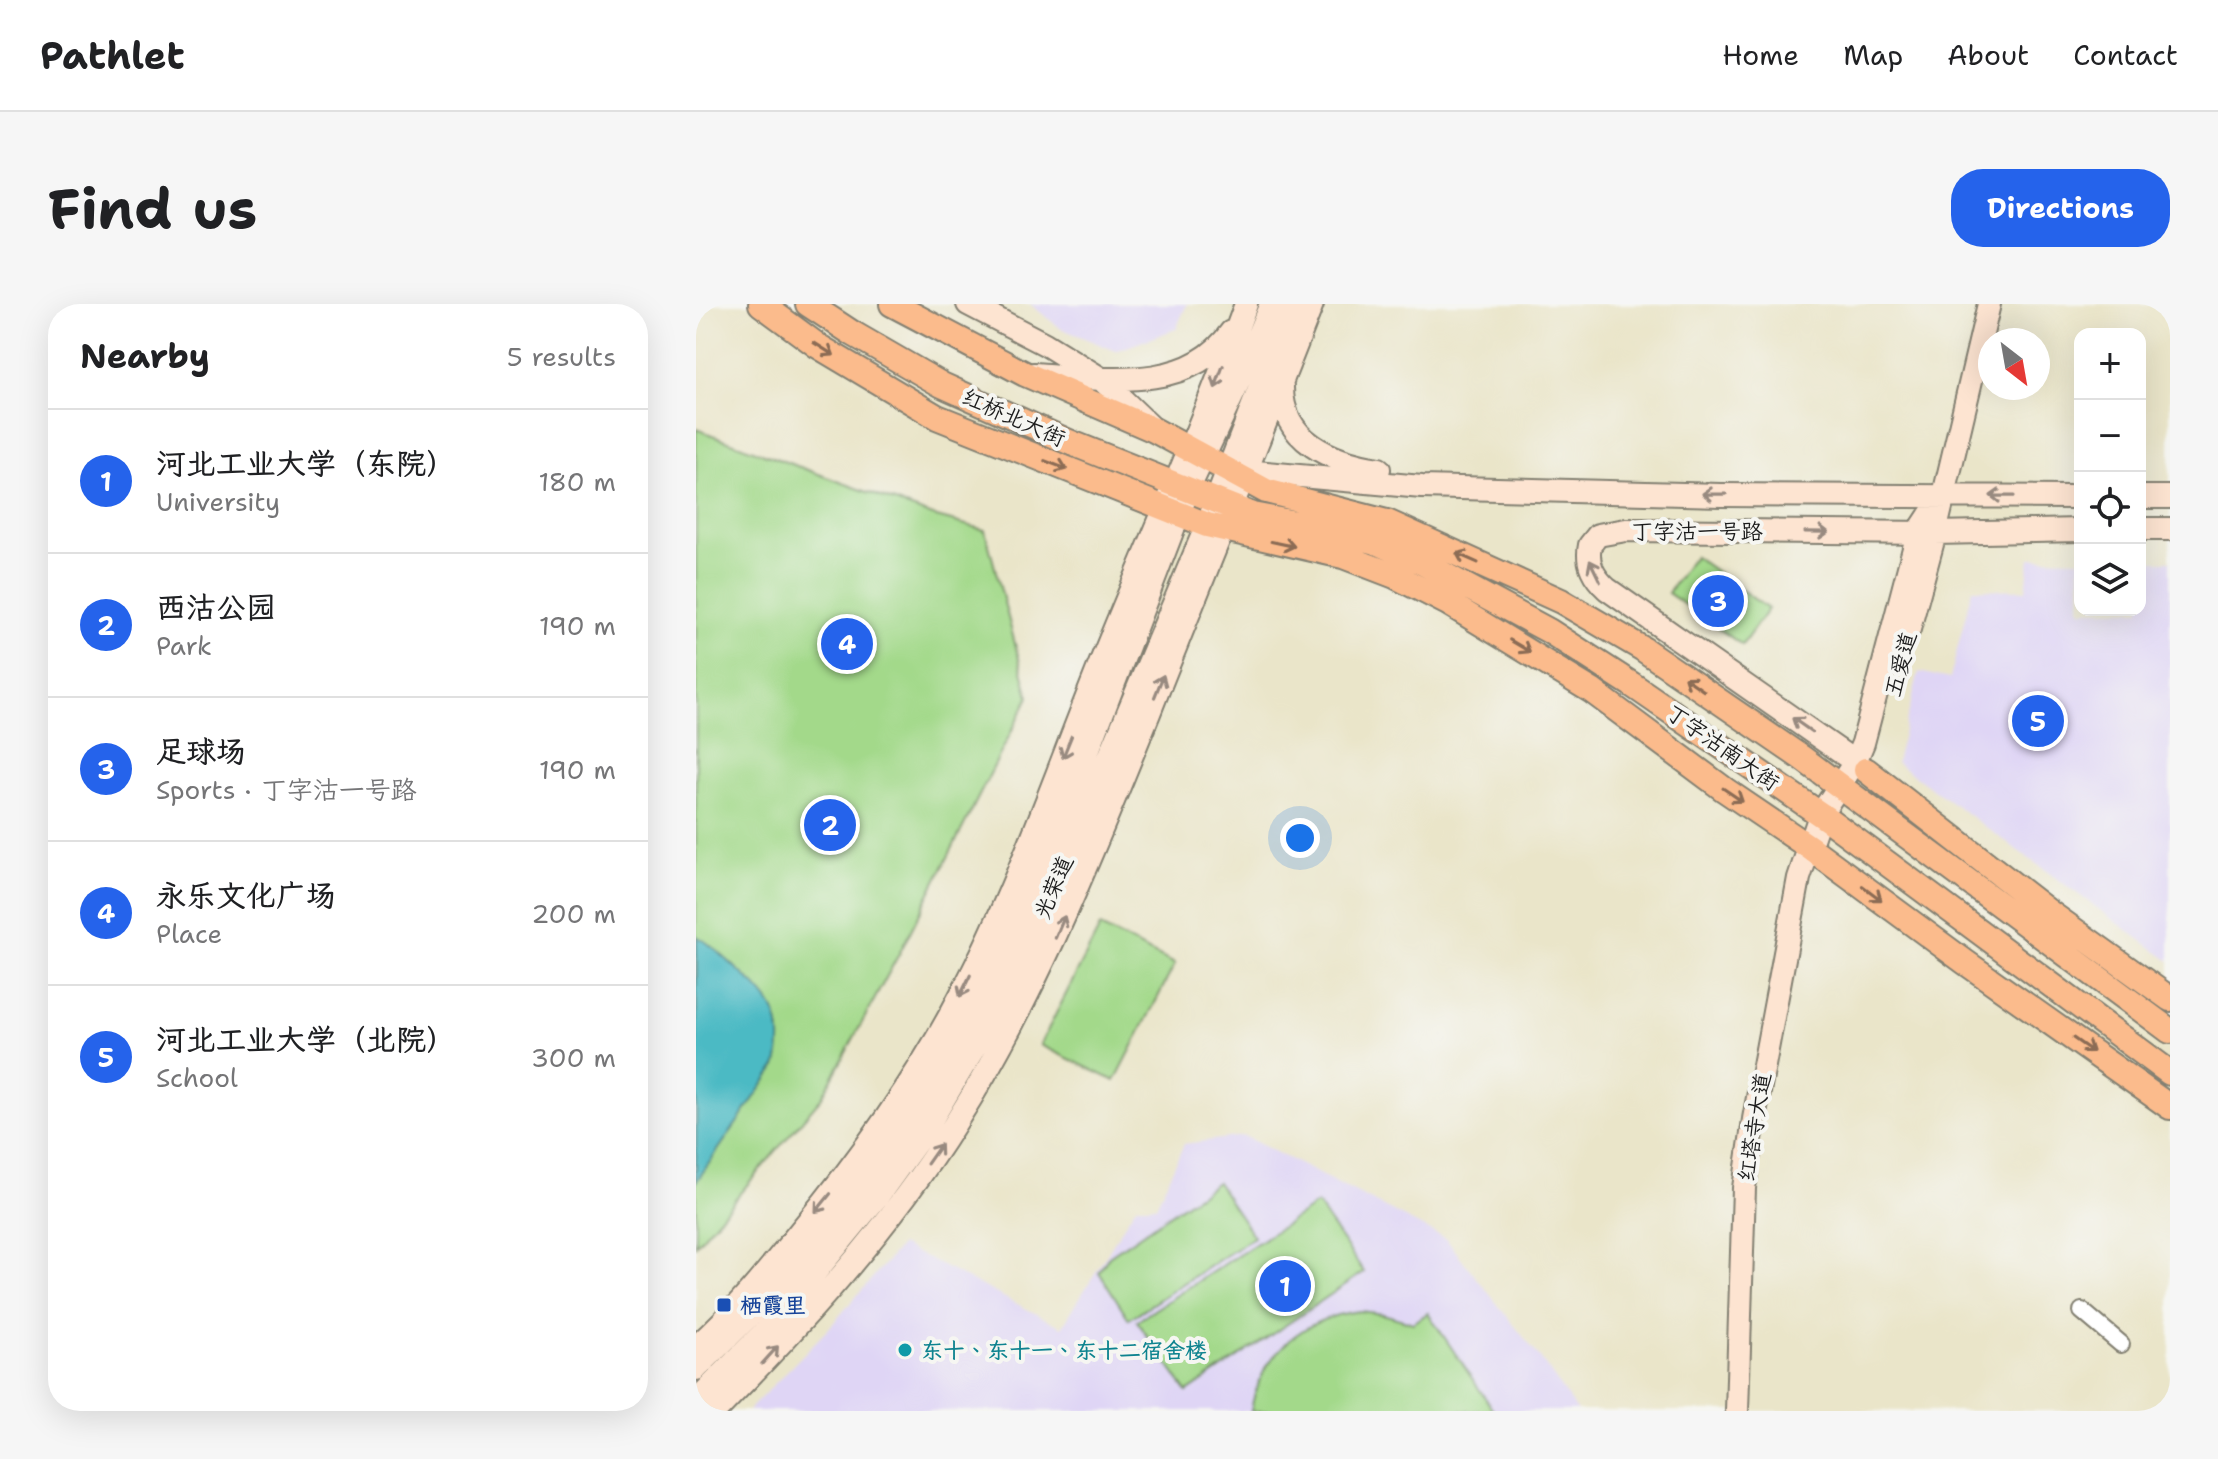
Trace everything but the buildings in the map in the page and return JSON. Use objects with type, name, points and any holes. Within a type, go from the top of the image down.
[{"type":"main road","points":[[761,304],[818,346],[937,417],[1177,499]]},
{"type":"main road","name":"红桥北大街","points":[[808,304],[942,385],[1069,442],[1177,499],[1219,516]]},
{"type":"main road","name":"红桥北大街","points":[[892,304],[1025,374],[1154,430],[1240,473]]},
{"type":"main road","points":[[968,304],[1045,344],[1100,378],[1154,430]]},
{"type":"main road","points":[[696,1347],[757,1285],[856,1162],[913,1077],[963,991],[1027,851],[1196,453],[1271,304]]},
{"type":"main road","points":[[1240,473],[1292,304]]},
{"type":"main road","points":[[716,1411],[861,1252],[955,1125],[995,1058],[1053,943],[1219,516],[1282,382],[1312,304]]},
{"type":"main road","name":"五爱道","points":[[1844,790],[1883,724],[1927,533],[1943,495],[1989,304]]},
{"type":"main road","points":[[1196,453],[1213,395],[1244,311]]},
{"type":"main road","points":[[1025,374],[1149,378],[1188,367],[1207,357],[1224,342],[1244,311]]},
{"type":"main road","points":[[1282,382],[1282,400],[1288,419],[1303,438],[1322,452],[1355,466],[1419,476],[1462,487]]},
{"type":"main road","name":"丁字沽一号路","points":[[1240,473],[1422,487],[1721,495],[2074,497]]},
{"type":"main road","name":"丁字沽南大街","points":[[1240,473],[1282,496],[1387,522],[1561,601],[1643,649],[1844,790],[2170,1031]]},
{"type":"main road","points":[[2146,497],[2170,497]]},
{"type":"main road","name":"光荣道","points":[[696,1369],[773,1292],[837,1216],[896,1138],[959,1036],[1029,897],[1177,499]]},
{"type":"main road","points":[[1219,516],[1395,576],[1448,603],[1584,685],[1725,790],[2170,1107]]},
{"type":"main road","name":"光荣道","points":[[696,1401],[777,1319],[852,1230],[905,1160],[966,1064],[1041,919],[1219,516]]},
{"type":"main road","name":"丁字沽南大街","points":[[1219,516],[1271,520],[1351,534],[1376,542],[1447,575],[1549,631],[1825,818],[2170,1073]]},
{"type":"main road","points":[[2146,529],[2170,529]]},
{"type":"main road","name":"丁字沽一号路","points":[[1860,766],[1607,589],[1596,579],[1590,567],[1590,545],[1598,535],[1626,530],[1927,533],[2074,530]]},
{"type":"main road","points":[[1860,766],[2046,910],[2170,999]]},
{"type":"main road","name":"红塔寺大道","points":[[1737,1411],[1744,1188],[1754,1119],[1799,878],[1809,847],[1844,790]]},
{"type":"main road","points":[[2046,910],[2104,983]]},
{"type":"street","points":[[2082,1311],[2121,1344]]},
{"type":"shaded area","points":[[1030,304],[1187,304],[1176,329],[1116,351],[1060,328]]},
{"type":"shaded area","points":[[2030,558],[2074,559],[2074,616],[2146,616],[2146,561],[2170,561],[2170,961],[1896,762],[1919,672],[1950,679],[1972,589],[2026,590]]},
{"type":"shaded area","points":[[1244,1136],[1446,1239],[1540,1358],[1577,1411],[748,1411],[829,1328],[901,1245],[1062,1327],[1136,1206],[1156,1206],[1184,1144]]},
{"type":"green space","points":[[696,429],[933,516],[985,530],[1029,697],[900,952],[822,1097],[696,1245]]},
{"type":"green space","points":[[1694,556],[1768,609],[1742,645],[1668,593]]},
{"type":"green space","points":[[1100,927],[1175,964],[1115,1081],[1040,1045]]},
{"type":"green space","points":[[1217,1182],[1254,1237],[1129,1319],[1099,1272],[1109,1256]]},
{"type":"green space","points":[[1317,1204],[1364,1272],[1187,1392],[1137,1321]]},
{"type":"green space","points":[[1360,1311],[1413,1323],[1428,1313],[1494,1411],[1251,1411],[1264,1372],[1288,1342],[1321,1321]]},
{"type":"water","points":[[697,936],[767,999],[778,1021],[780,1048],[777,1065],[696,1182]]},
{"type":"place","name":"足球场","points":[[1718,601]]},
{"type":"place","name":"永乐文化广场","points":[[847,644]]},
{"type":"place","name":"河北工业大学（北院）","points":[[2038,721]]},
{"type":"place","name":"西沽公园","points":[[830,825]]},
{"type":"place","name":"河北工业大学（东院）","points":[[1285,1286]]},
{"type":"place","name":"栖霞里","points":[[724,1305]]},
{"type":"place","name":"东十、东十一、东十二宿舍楼","points":[[905,1350]]}]
